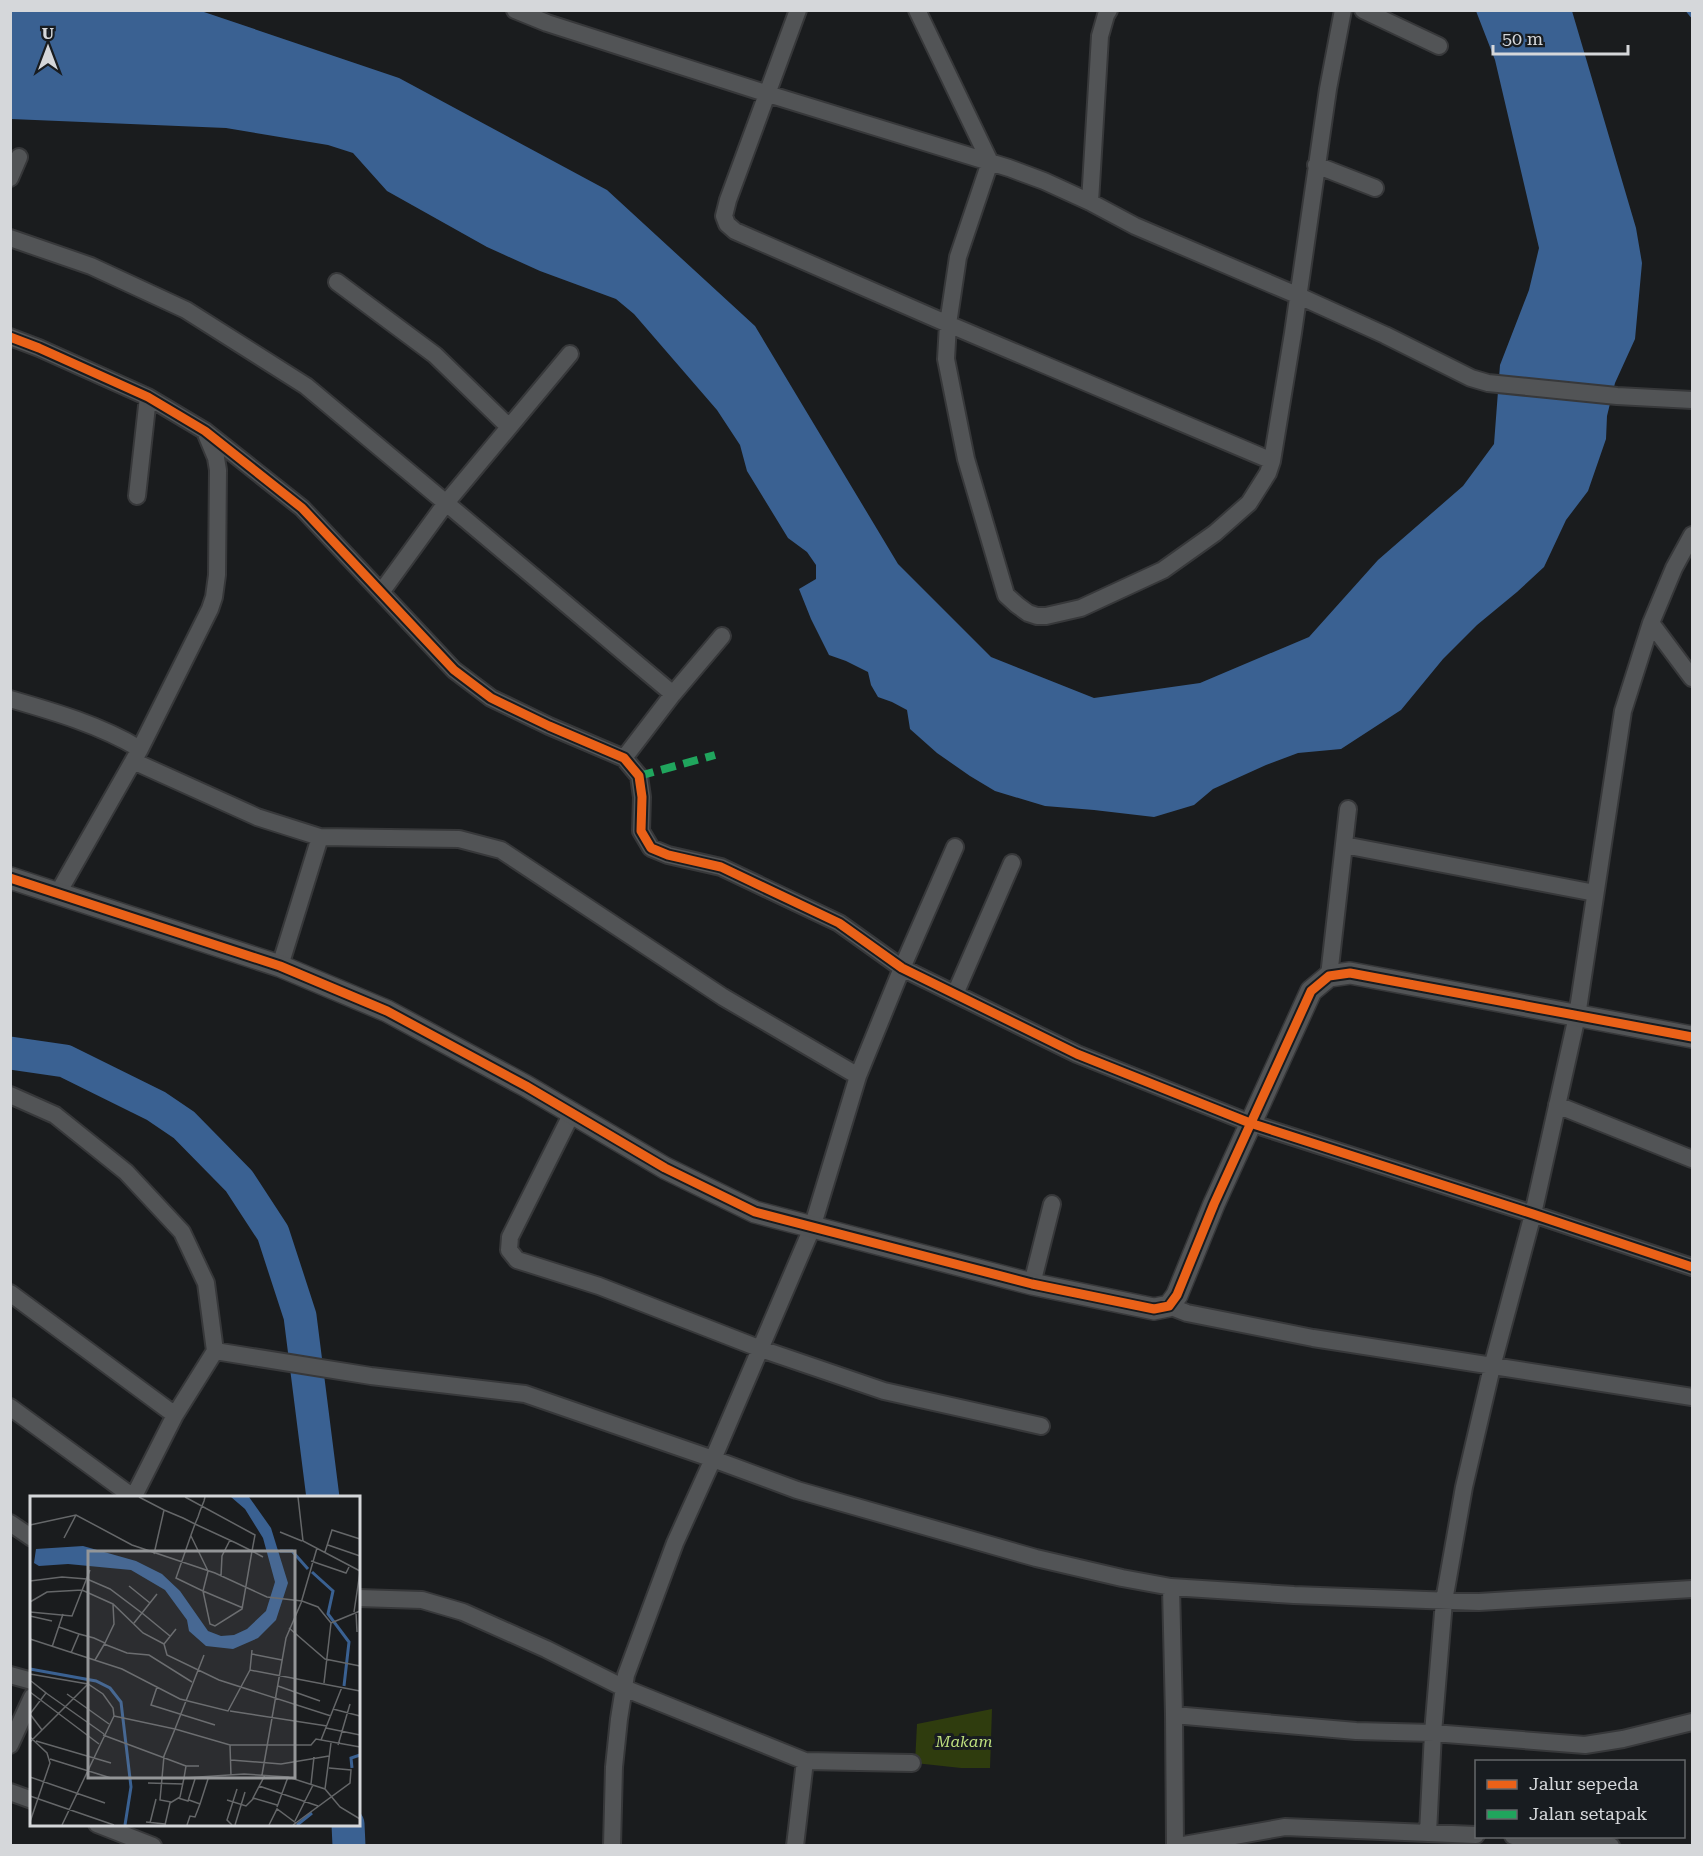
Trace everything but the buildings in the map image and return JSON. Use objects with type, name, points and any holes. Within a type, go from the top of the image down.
[{"type":"street","points":[[515,10],[549,17],[768,94],[1044,180],[1135,226],[1299,296],[1385,335],[1471,378],[1488,383],[1617,396],[1692,400]]},
{"type":"street","points":[[798,10],[728,200],[724,216],[727,224],[735,231],[766,245],[1272,461]]},
{"type":"street","points":[[917,10],[990,162],[958,257],[948,324],[946,359],[966,459],[1006,595],[1028,614],[1046,616],[1081,608],[1162,570],[1215,533],[1249,503],[1268,473],[1272,461],[1299,296],[1316,165],[1343,10]]},
{"type":"street","points":[[1090,202],[1100,36],[1109,10]]},
{"type":"street","points":[[1363,10],[1439,46]]},
{"type":"street","points":[[10,178],[19,157]]},
{"type":"street","points":[[1316,165],[1374,188]]},
{"type":"street","points":[[10,238],[91,266],[186,310],[306,386],[673,694]]},
{"type":"street","points":[[337,282],[435,355],[509,427]]},
{"type":"street","points":[[10,337],[148,397],[205,431],[302,508],[454,670],[491,698],[624,758],[639,776],[642,797],[641,831],[651,848],[668,855],[721,867],[828,918],[902,968],[1077,1054],[1250,1123],[1692,1267]]},
{"type":"street","points":[[382,591],[446,503],[570,354]]},
{"type":"street","points":[[136,496],[148,397]]},
{"type":"street","points":[[58,893],[136,755],[214,597],[218,575],[218,470],[216,458],[205,431]]},
{"type":"street","points":[[1428,1833],[1433,1733],[1444,1601],[1464,1487],[1492,1367],[1533,1214],[1577,1016],[1623,711],[1651,623],[1674,568],[1692,535]]},
{"type":"street","points":[[1651,623],[1692,678]]},
{"type":"street","points":[[624,758],[673,694],[722,636]]},
{"type":"street","points":[[10,699],[55,712],[117,736],[136,755],[257,817],[320,837],[459,838],[501,850],[723,997],[858,1076]]},
{"type":"street","points":[[1329,976],[1348,810]]},
{"type":"street","points":[[280,966],[320,837]]},
{"type":"street","points":[[1344,845],[1595,893]]},
{"type":"street","points":[[612,1845],[615,1767],[626,1676],[675,1544],[812,1228],[858,1076],[955,848]]},
{"type":"street","points":[[955,994],[1012,863]]},
{"type":"street","points":[[10,878],[280,966],[387,1011],[526,1086],[665,1168],[755,1212],[1032,1284],[1154,1310],[1169,1306],[1187,1313],[1313,1338],[1692,1397]]},
{"type":"street","points":[[1169,1306],[1177,1295],[1214,1204],[1311,991],[1329,976],[1350,973],[1692,1037]]},
{"type":"street","points":[[10,1095],[55,1115],[126,1172],[182,1232],[206,1283],[215,1351],[175,1415],[134,1496]]},
{"type":"street","points":[[1557,1105],[1692,1159]]},
{"type":"street","points":[[572,1113],[510,1237],[509,1250],[518,1260],[599,1286],[761,1349],[884,1391],[1041,1426]]},
{"type":"street","points":[[1032,1284],[1052,1204]]},
{"type":"street","points":[[10,1293],[175,1415]]},
{"type":"street","points":[[215,1351],[371,1376],[525,1394],[797,1490],[1036,1558],[1171,1587],[1294,1595],[1479,1602],[1692,1589]]},
{"type":"street","points":[[10,1407],[132,1496]]},
{"type":"street","points":[[10,1523],[30,1537]]},
{"type":"street","points":[[1171,1587],[1176,1845],[1202,1843],[1285,1827],[1428,1833],[1448,1840],[1475,1835]]},
{"type":"street","points":[[360,1598],[422,1600],[463,1612],[546,1649],[624,1688],[805,1761],[912,1763]]},
{"type":"street","points":[[10,1675],[30,1680]]},
{"type":"street","points":[[10,1745],[30,1701]]},
{"type":"street","points":[[1174,1715],[1356,1731],[1433,1733],[1585,1744],[1692,1722]]},
{"type":"street","points":[[795,1845],[805,1761]]},
{"type":"street","points":[[10,1792],[30,1799]]},
{"type":"street","points":[[102,1826],[153,1845]]},
{"type":"street","points":[[1535,1838],[1611,1845]]},
{"type":"green space","name":"Makam","points":[[992,1709],[990,1768],[961,1768],[915,1763],[917,1724]]},
{"type":"water","points":[[11,11],[201,11],[399,78],[607,190],[755,326],[898,564],[991,657],[1094,698],[1200,683],[1309,637],[1378,560],[1463,486],[1494,444],[1500,365],[1529,290],[1539,248],[1495,60],[1476,11],[1572,11],[1636,228],[1642,263],[1635,339],[1615,383],[1607,416],[1606,439],[1588,491],[1566,520],[1544,567],[1477,625],[1443,659],[1401,710],[1341,749],[1298,753],[1213,789],[1194,805],[1154,817],[1045,806],[995,791],[937,753],[910,729],[907,710],[878,697],[871,685],[868,672],[829,655],[799,589],[816,579],[816,565],[807,552],[788,538],[747,471],[740,445],[717,410],[634,314],[616,299],[540,271],[487,247],[387,191],[353,153],[328,145],[226,128],[11,119]]},
{"type":"waterway","points":[[1688,10],[1692,15]]},
{"type":"waterway","points":[[10,1053],[65,1061],[156,1106],[184,1125],[239,1181],[273,1233],[300,1316],[323,1496]]},
{"type":"waterway","points":[[348,1826],[349,1846]]},
{"type":"marked path","points":[[639,776],[715,755]]},
{"type":"cycle path","points":[[10,337],[148,397],[205,431],[302,508],[454,670],[491,698],[624,758],[639,776],[642,797],[641,831],[651,848],[668,855],[721,867],[839,923],[902,968],[1077,1054],[1250,1123],[1692,1267]]},
{"type":"cycle path","points":[[10,878],[280,966],[387,1011],[526,1086],[665,1168],[755,1212],[1032,1284],[1154,1309],[1169,1306],[1177,1295],[1214,1204],[1311,991],[1329,976],[1350,973],[1692,1037]]}]
